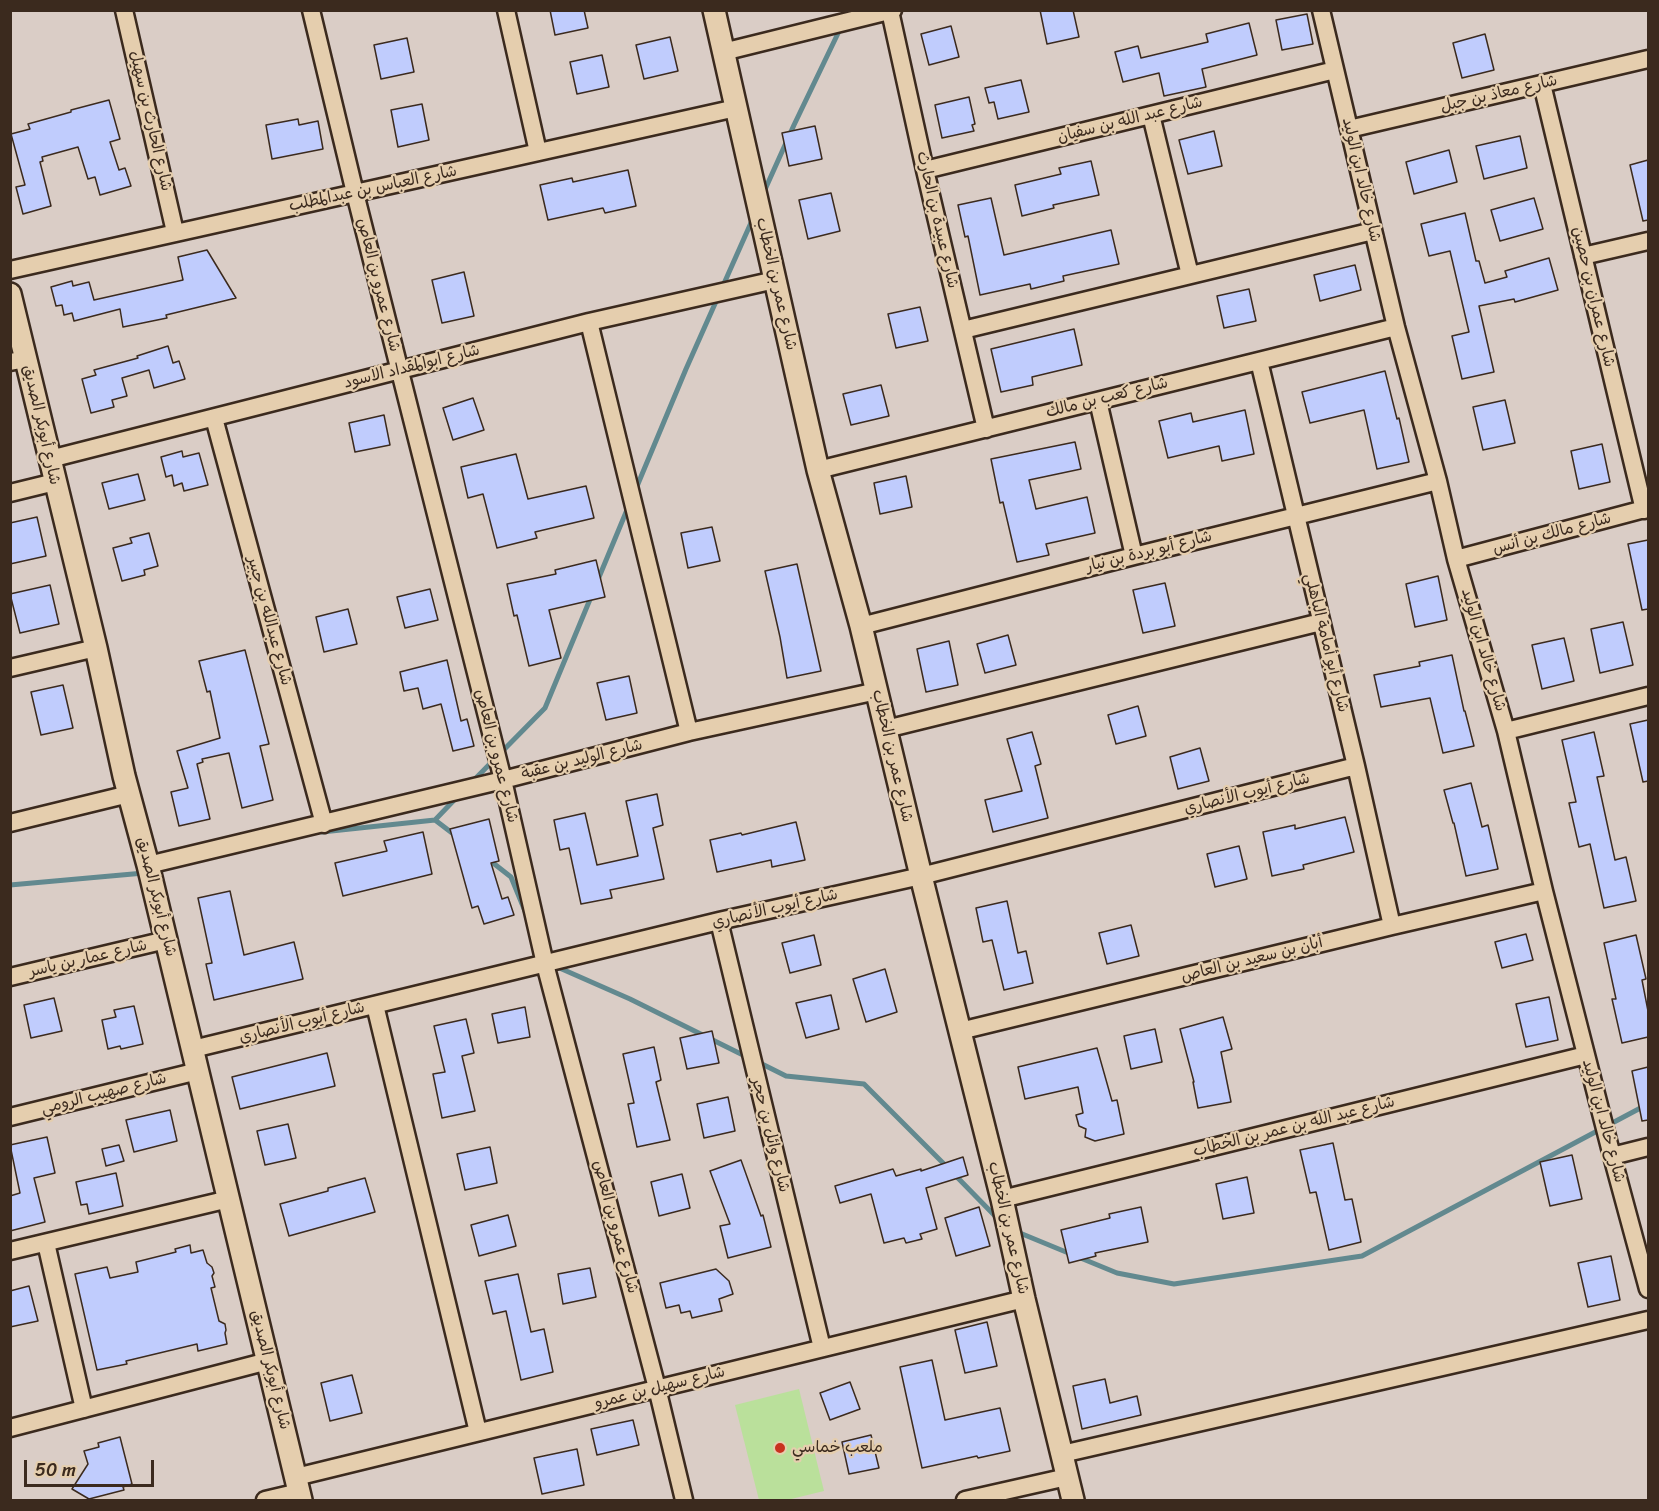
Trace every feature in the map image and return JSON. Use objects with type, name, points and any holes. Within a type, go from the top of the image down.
[{"type":"street","name":"شارع الحارث بن سهيل","points":[[124,10],[175,232]]},
{"type":"street","name":"شارع عمرو بن العاص","points":[[311,10],[503,780],[545,964],[657,1388],[684,1500]]},
{"type":"street","points":[[506,10],[538,152]]},
{"type":"street","name":"شارع عمر بن الخطاب","points":[[714,10],[818,470],[861,626],[1002,1199],[1073,1500]]},
{"type":"street","name":"شارع خالد ابن الوليد","points":[[1321,10],[1396,327],[1438,481],[1456,559],[1506,731],[1544,891],[1648,1289]]},
{"type":"street","points":[[723,52],[891,11]]},
{"type":"street","name":"شارع عبيدة بن الحارث","points":[[891,11],[925,170],[986,429]]},
{"type":"street","name":"شارع معاذ بن جبل","points":[[1349,129],[1648,59]]},
{"type":"street","name":"شارع عبد الله بن سفيان","points":[[925,170],[1335,70]]},
{"type":"street","name":"شارع عمران بن حصين","points":[[1542,84],[1646,509]]},
{"type":"street","name":"شارع العباس بن عبدالمطلب","points":[[10,270],[736,108]]},
{"type":"street","points":[[1151,115],[1190,275]]},
{"type":"street","points":[[963,330],[1373,231]]},
{"type":"street","points":[[1583,256],[1648,241]]},
{"type":"street","name":"شارع ابوالمقداد الاسود","points":[[50,459],[589,322],[775,280]]},
{"type":"street","name":"شارع أبوبكر الصديق","points":[[10,294],[18,360],[50,459],[129,794],[299,1490]]},
{"type":"street","points":[[589,322],[689,732]]},
{"type":"street","name":"شارع كعب بن مالك","points":[[818,470],[1396,327]]},
{"type":"street","name":"شارع أبو أمامة الباهلي","points":[[1259,361],[1392,926]]},
{"type":"street","points":[[1098,401],[1134,556]]},
{"type":"street","name":"شارع عبدالله بن جبير","points":[[214,418],[324,824]]},
{"type":"street","name":"شارع أبو بردة بن نيار","points":[[861,626],[1438,481]]},
{"type":"street","points":[[10,493],[55,482]]},
{"type":"street","name":"شارع مالك بن أنس","points":[[1456,559],[1646,509]]},
{"type":"street","points":[[886,729],[1321,622]]},
{"type":"street","points":[[10,668],[96,648]]},
{"type":"street","name":"شارع الوليد بن عقبة","points":[[148,865],[503,780],[689,732],[877,691]]},
{"type":"street","points":[[1506,731],[1648,696]]},
{"type":"street","name":"شارع أيوب الأنصاري","points":[[193,1049],[719,921],[921,876],[1356,766]]},
{"type":"street","points":[[10,823],[129,794]]},
{"type":"street","name":"أبان بن سعيد بن العاص","points":[[960,1031],[1544,891]]},
{"type":"street","name":"شارع وائل بن حجر","points":[[719,921],[822,1348]]},
{"type":"street","name":"شارع عمار بن ياسر","points":[[10,977],[166,940]]},
{"type":"street","points":[[375,1005],[478,1432]]},
{"type":"street","name":"شارع عبد الله بن عمر بن الخطاب","points":[[1002,1199],[1586,1055]]},
{"type":"street","name":"شارع صهيب الرومي","points":[[10,1117],[198,1071]]},
{"type":"street","points":[[1612,1156],[1648,1147]]},
{"type":"street","points":[[10,1251],[229,1199]]},
{"type":"street","points":[[46,1243],[84,1409]]},
{"type":"street","name":"شارع سهيل بن عمرو","points":[[265,1500],[478,1432],[1024,1299]]},
{"type":"street","points":[[1062,1454],[1648,1320]]},
{"type":"street","points":[[10,1428],[268,1361]]},
{"type":"street","points":[[965,1500],[1067,1477]]},
{"type":"green space","name":"ملعب خماسي","points":[[799,1389],[824,1491],[787,1500],[759,1500],[735,1405]]},
{"type":"building","points":[[550,10],[584,10],[588,28],[555,35]]},
{"type":"building","points":[[1040,10],[1073,10],[1079,37],[1047,44]]},
{"type":"building","points":[[1307,14],[1313,44],[1282,50],[1276,20]]},
{"type":"building","points":[[1249,23],[1257,55],[1202,69],[1206,87],[1164,96],[1159,73],[1123,82],[1115,52],[1138,46],[1141,58],[1208,42],[1206,34]]},
{"type":"building","points":[[951,26],[959,57],[929,65],[921,34]]},
{"type":"building","points":[[1485,34],[1494,70],[1462,78],[1453,43]]},
{"type":"building","points":[[670,37],[678,71],[644,79],[636,45]]},
{"type":"building","points":[[407,38],[414,72],[381,79],[374,45]]},
{"type":"building","points":[[602,55],[609,87],[577,94],[570,62]]},
{"type":"building","points":[[1021,80],[1029,112],[998,119],[994,102],[989,103],[985,88]]},
{"type":"building","points":[[969,97],[975,124],[972,125],[974,131],[942,138],[935,105]]},
{"type":"building","points":[[109,100],[120,139],[110,142],[119,170],[125,168],[131,186],[100,195],[95,177],[88,179],[78,147],[42,157],[43,161],[40,162],[51,206],[23,214],[16,187],[25,185],[11,134],[30,129],[28,124]]},
{"type":"building","points":[[422,104],[429,140],[398,147],[391,110]]},
{"type":"building","points":[[298,119],[299,125],[318,121],[323,149],[272,159],[266,125]]},
{"type":"building","points":[[815,126],[822,159],[789,166],[782,133]]},
{"type":"building","points":[[1214,131],[1222,166],[1188,174],[1179,140]]},
{"type":"building","points":[[1520,136],[1527,168],[1484,179],[1476,146]]},
{"type":"building","points":[[1449,150],[1457,182],[1414,194],[1406,162]]},
{"type":"building","points":[[1648,160],[1648,220],[1643,221],[1630,165]]},
{"type":"building","points":[[1091,161],[1099,195],[1053,205],[1054,208],[1022,216],[1015,185],[1061,174],[1059,168]]},
{"type":"building","points":[[628,170],[636,206],[605,213],[603,208],[548,220],[540,185],[572,178],[573,182]]},
{"type":"building","points":[[831,193],[840,231],[808,239],[799,200]]},
{"type":"building","points":[[991,198],[1004,255],[1111,230],[1119,264],[1063,276],[1064,281],[1031,289],[1030,284],[980,295],[968,236],[965,237],[958,205]]},
{"type":"building","points":[[1534,198],[1543,229],[1500,241],[1491,210]]},
{"type":"building","points":[[1465,213],[1476,261],[1479,261],[1485,283],[1507,277],[1505,271],[1549,258],[1558,290],[1515,302],[1514,299],[1479,306],[1494,372],[1462,379],[1452,336],[1469,332],[1450,251],[1429,256],[1421,224]]},
{"type":"building","points":[[207,250],[236,298],[166,315],[167,318],[123,327],[120,309],[74,321],[72,313],[64,315],[62,305],[56,306],[51,287],[72,281],[73,286],[89,282],[94,300],[183,280],[178,257]]},
{"type":"building","points":[[1355,265],[1361,290],[1320,301],[1314,275]]},
{"type":"building","points":[[464,272],[474,316],[442,323],[432,280]]},
{"type":"building","points":[[1249,289],[1256,321],[1224,328],[1217,296]]},
{"type":"building","points":[[920,307],[928,341],[896,348],[888,314]]},
{"type":"building","points":[[1074,329],[1082,365],[1032,377],[1033,385],[1001,392],[991,349]]},
{"type":"building","points":[[168,346],[173,363],[179,361],[185,379],[154,388],[149,370],[122,378],[127,396],[112,400],[114,407],[91,413],[82,379],[96,375],[94,370],[138,358],[137,356]]},
{"type":"building","points":[[1385,371],[1409,462],[1377,469],[1364,410],[1310,423],[1302,392]]},
{"type":"building","points":[[881,385],[889,416],[851,425],[843,394]]},
{"type":"building","points":[[473,398],[484,430],[453,440],[443,408]]},
{"type":"building","points":[[1505,400],[1515,443],[1483,450],[1473,407]]},
{"type":"building","points":[[1245,410],[1254,454],[1222,461],[1219,446],[1168,458],[1159,421],[1191,413],[1193,422]]},
{"type":"building","points":[[384,415],[390,445],[355,452],[349,423]]},
{"type":"building","points":[[1075,442],[1081,469],[1029,480],[1036,509],[1087,497],[1095,533],[1046,544],[1049,555],[1017,562],[1003,502],[1000,503],[991,459]]},
{"type":"building","points":[[1602,444],[1610,482],[1579,489],[1571,451]]},
{"type":"building","points":[[182,451],[183,457],[199,453],[208,485],[184,491],[182,483],[174,486],[172,475],[166,477],[161,457]]},
{"type":"building","points":[[516,454],[528,499],[586,486],[594,518],[535,532],[537,538],[497,548],[483,494],[468,498],[461,467]]},
{"type":"building","points":[[138,474],[145,500],[109,509],[102,483]]},
{"type":"building","points":[[906,476],[912,507],[880,514],[874,483]]},
{"type":"building","points":[[37,517],[46,556],[10,564],[10,523]]},
{"type":"building","points":[[712,527],[720,561],[688,568],[681,533]]},
{"type":"building","points":[[149,533],[158,566],[144,570],[145,575],[122,581],[113,548],[132,543],[130,538]]},
{"type":"building","points":[[1648,540],[1648,609],[1642,610],[1628,544]]},
{"type":"building","points":[[596,560],[605,597],[549,610],[561,658],[529,666],[507,584],[556,574],[555,570]]},
{"type":"building","points":[[797,564],[821,671],[787,678],[765,571]]},
{"type":"building","points":[[1438,576],[1447,620],[1415,627],[1406,584]]},
{"type":"building","points":[[1165,583],[1175,626],[1143,633],[1133,590]]},
{"type":"building","points":[[50,585],[59,624],[20,633],[10,594]]},
{"type":"building","points":[[430,589],[438,620],[405,628],[397,597]]},
{"type":"building","points":[[348,609],[357,644],[324,652],[316,617]]},
{"type":"building","points":[[1623,622],[1633,665],[1600,673],[1591,629]]},
{"type":"building","points":[[1008,635],[1016,665],[985,673],[977,644]]},
{"type":"building","points":[[1564,638],[1574,681],[1542,689],[1532,645]]},
{"type":"building","points":[[949,641],[958,685],[926,692],[917,649]]},
{"type":"building","points":[[245,650],[269,744],[260,746],[273,800],[242,808],[229,753],[202,759],[203,762],[197,764],[210,819],[179,826],[171,792],[188,788],[177,751],[220,738],[210,691],[207,692],[199,661]]},
{"type":"building","points":[[1452,655],[1474,746],[1443,753],[1430,698],[1381,707],[1374,675],[1420,666],[1419,662]]},
{"type":"building","points":[[447,660],[461,721],[467,719],[474,746],[453,751],[441,704],[423,709],[418,688],[404,691],[400,672]]},
{"type":"building","points":[[629,676],[637,713],[606,720],[597,683]]},
{"type":"building","points":[[63,685],[73,728],[41,735],[31,692]]},
{"type":"building","points":[[1138,706],[1146,736],[1116,744],[1108,715]]},
{"type":"building","points":[[1648,720],[1648,781],[1643,782],[1630,724]]},
{"type":"building","points":[[1032,732],[1041,764],[1035,766],[1048,818],[993,832],[985,800],[1022,791],[1007,739]]},
{"type":"building","points":[[1594,732],[1604,776],[1597,777],[1615,860],[1626,857],[1636,901],[1604,908],[1590,844],[1579,847],[1569,803],[1576,802],[1562,740]]},
{"type":"building","points":[[1200,748],[1209,781],[1178,789],[1170,757]]},
{"type":"building","points":[[1471,783],[1482,827],[1488,825],[1498,869],[1466,876],[1444,790]]},
{"type":"building","points":[[657,794],[663,825],[653,828],[664,879],[610,890],[612,898],[581,904],[569,848],[560,850],[554,820],[585,813],[597,865],[638,856],[626,801]]},
{"type":"building","points":[[1345,817],[1354,852],[1303,865],[1304,869],[1272,876],[1263,832],[1295,825],[1295,829]]},
{"type":"building","points":[[489,819],[499,861],[491,863],[502,899],[508,897],[514,915],[484,924],[478,906],[472,908],[450,829]]},
{"type":"building","points":[[796,822],[805,860],[772,867],[771,860],[717,872],[710,840]]},
{"type":"building","points":[[423,832],[432,874],[343,896],[335,863],[387,851],[384,841]]},
{"type":"building","points":[[1239,846],[1247,879],[1215,887],[1207,854]]},
{"type":"building","points":[[230,891],[244,955],[294,942],[303,979],[214,1000],[206,964],[212,963],[198,898]]},
{"type":"building","points":[[1007,901],[1018,953],[1026,951],[1033,983],[1004,990],[992,940],[983,942],[976,908]]},
{"type":"building","points":[[1131,925],[1139,956],[1107,964],[1099,933]]},
{"type":"building","points":[[1526,934],[1533,960],[1502,968],[1495,942]]},
{"type":"building","points":[[814,935],[821,965],[790,973],[782,943]]},
{"type":"building","points":[[1636,935],[1646,979],[1642,980],[1648,1011],[1648,1037],[1622,1043],[1612,999],[1616,999],[1604,943]]},
{"type":"building","points":[[885,969],[897,1012],[866,1022],[853,979]]},
{"type":"building","points":[[831,995],[839,1029],[806,1038],[796,1003]]},
{"type":"building","points":[[1549,997],[1558,1040],[1526,1047],[1516,1004]]},
{"type":"building","points":[[54,998],[62,1031],[31,1038],[24,1005]]},
{"type":"building","points":[[134,1006],[143,1044],[121,1049],[120,1046],[108,1049],[102,1020],[116,1017],[114,1010]]},
{"type":"building","points":[[525,1007],[530,1037],[498,1043],[492,1014]]},
{"type":"building","points":[[1223,1017],[1232,1049],[1221,1052],[1231,1102],[1198,1108],[1194,1082],[1180,1029]]},
{"type":"building","points":[[466,1019],[474,1053],[462,1056],[475,1111],[442,1118],[433,1074],[445,1072],[434,1026]]},
{"type":"building","points":[[1155,1029],[1162,1062],[1131,1069],[1124,1036]]},
{"type":"building","points":[[712,1031],[719,1063],[687,1069],[680,1038]]},
{"type":"building","points":[[654,1047],[661,1080],[656,1082],[670,1140],[637,1147],[628,1104],[634,1103],[623,1054]]},
{"type":"building","points":[[1097,1048],[1112,1101],[1117,1100],[1124,1134],[1095,1141],[1085,1137],[1086,1129],[1079,1126],[1076,1115],[1083,1113],[1078,1087],[1025,1099],[1018,1067]]},
{"type":"building","points":[[327,1053],[335,1086],[240,1109],[232,1077]]},
{"type":"building","points":[[1648,1067],[1648,1120],[1642,1121],[1632,1071]]},
{"type":"building","points":[[728,1097],[735,1131],[704,1138],[697,1104]]},
{"type":"building","points":[[170,1110],[177,1141],[134,1152],[126,1120]]},
{"type":"building","points":[[288,1124],[296,1158],[265,1165],[257,1131]]},
{"type":"building","points":[[47,1137],[55,1173],[34,1178],[45,1222],[10,1231],[10,1196],[20,1193],[10,1145]]},
{"type":"building","points":[[1333,1143],[1345,1200],[1352,1199],[1361,1242],[1329,1250],[1316,1192],[1310,1193],[1300,1150]]},
{"type":"building","points":[[119,1145],[124,1161],[106,1166],[102,1149]]},
{"type":"building","points":[[490,1147],[497,1183],[465,1190],[457,1154]]},
{"type":"building","points":[[1572,1155],[1582,1199],[1550,1206],[1540,1162]]},
{"type":"building","points":[[963,1157],[968,1175],[926,1188],[937,1229],[920,1234],[922,1239],[906,1243],[904,1238],[884,1243],[871,1194],[840,1203],[835,1186],[893,1169],[896,1176],[921,1169],[921,1171]]},
{"type":"building","points":[[741,1160],[761,1216],[763,1215],[771,1247],[728,1258],[720,1226],[730,1224],[710,1171]]},
{"type":"building","points":[[116,1173],[123,1206],[89,1214],[87,1204],[81,1205],[76,1182]]},
{"type":"building","points":[[682,1174],[690,1208],[659,1216],[651,1182]]},
{"type":"building","points":[[1247,1177],[1254,1213],[1223,1219],[1216,1184]]},
{"type":"building","points":[[365,1178],[375,1212],[289,1236],[280,1204]]},
{"type":"building","points":[[979,1207],[990,1246],[956,1256],[945,1218]]},
{"type":"building","points":[[1141,1207],[1148,1242],[1095,1253],[1096,1256],[1069,1263],[1061,1230],[1110,1218],[1109,1214]]},
{"type":"building","points":[[508,1215],[516,1246],[479,1256],[471,1225]]},
{"type":"building","points":[[190,1245],[191,1253],[203,1250],[207,1263],[212,1267],[215,1287],[211,1288],[219,1321],[225,1324],[227,1344],[198,1351],[197,1344],[97,1370],[75,1274],[107,1267],[110,1278],[138,1272],[136,1262],[176,1252],[175,1249]]},
{"type":"building","points":[[1611,1256],[1620,1300],[1588,1307],[1578,1263]]},
{"type":"building","points":[[590,1268],[596,1297],[563,1304],[558,1274]]},
{"type":"building","points":[[716,1269],[729,1281],[733,1294],[719,1299],[722,1311],[692,1318],[690,1311],[681,1313],[679,1305],[666,1308],[660,1283]]},
{"type":"building","points":[[518,1274],[531,1332],[544,1329],[553,1372],[521,1380],[506,1311],[493,1314],[485,1281]]},
{"type":"building","points":[[29,1286],[38,1321],[10,1327],[10,1291]]},
{"type":"building","points":[[987,1322],[997,1366],[965,1373],[955,1330]]},
{"type":"building","points":[[932,1360],[945,1420],[1000,1408],[1010,1451],[922,1468],[900,1367]]},
{"type":"building","points":[[352,1375],[362,1413],[330,1421],[321,1383]]},
{"type":"building","points":[[1105,1379],[1110,1403],[1137,1396],[1141,1415],[1082,1429],[1073,1386]]},
{"type":"building","points":[[850,1382],[860,1409],[830,1420],[820,1393]]},
{"type":"building","points":[[633,1420],[639,1445],[597,1455],[591,1429]]},
{"type":"building","points":[[871,1435],[879,1468],[849,1474],[842,1442]]},
{"type":"building","points":[[120,1437],[132,1484],[123,1487],[124,1490],[89,1499],[72,1489],[88,1464],[84,1451],[99,1447],[98,1443]]},
{"type":"building","points":[[577,1449],[584,1485],[542,1494],[534,1458]]},
{"type":"waterway","points":[[763,194],[842,25]]},
{"type":"waterway","points":[[635,491],[754,216]]},
{"type":"waterway","points":[[597,582],[629,505]]},
{"type":"waterway","points":[[472,782],[545,708],[591,597]]},
{"type":"waterway","points":[[435,820],[459,795]]},
{"type":"waterway","points":[[322,832],[435,820],[456,836]]},
{"type":"waterway","points":[[488,859],[511,877],[527,916]]},
{"type":"waterway","points":[[10,885],[144,873]]},
{"type":"waterway","points":[[555,966],[630,999],[747,1057]]},
{"type":"waterway","points":[[756,1061],[786,1076],[864,1084],[948,1168]]},
{"type":"waterway","points":[[1015,1231],[1117,1273],[1174,1284],[1362,1256],[1648,1104]]},
{"type":"waterway","points":[[954,1174],[998,1219]]},
{"type":"place","name":"ملعب خماسي","points":[[780,1448]]}]
